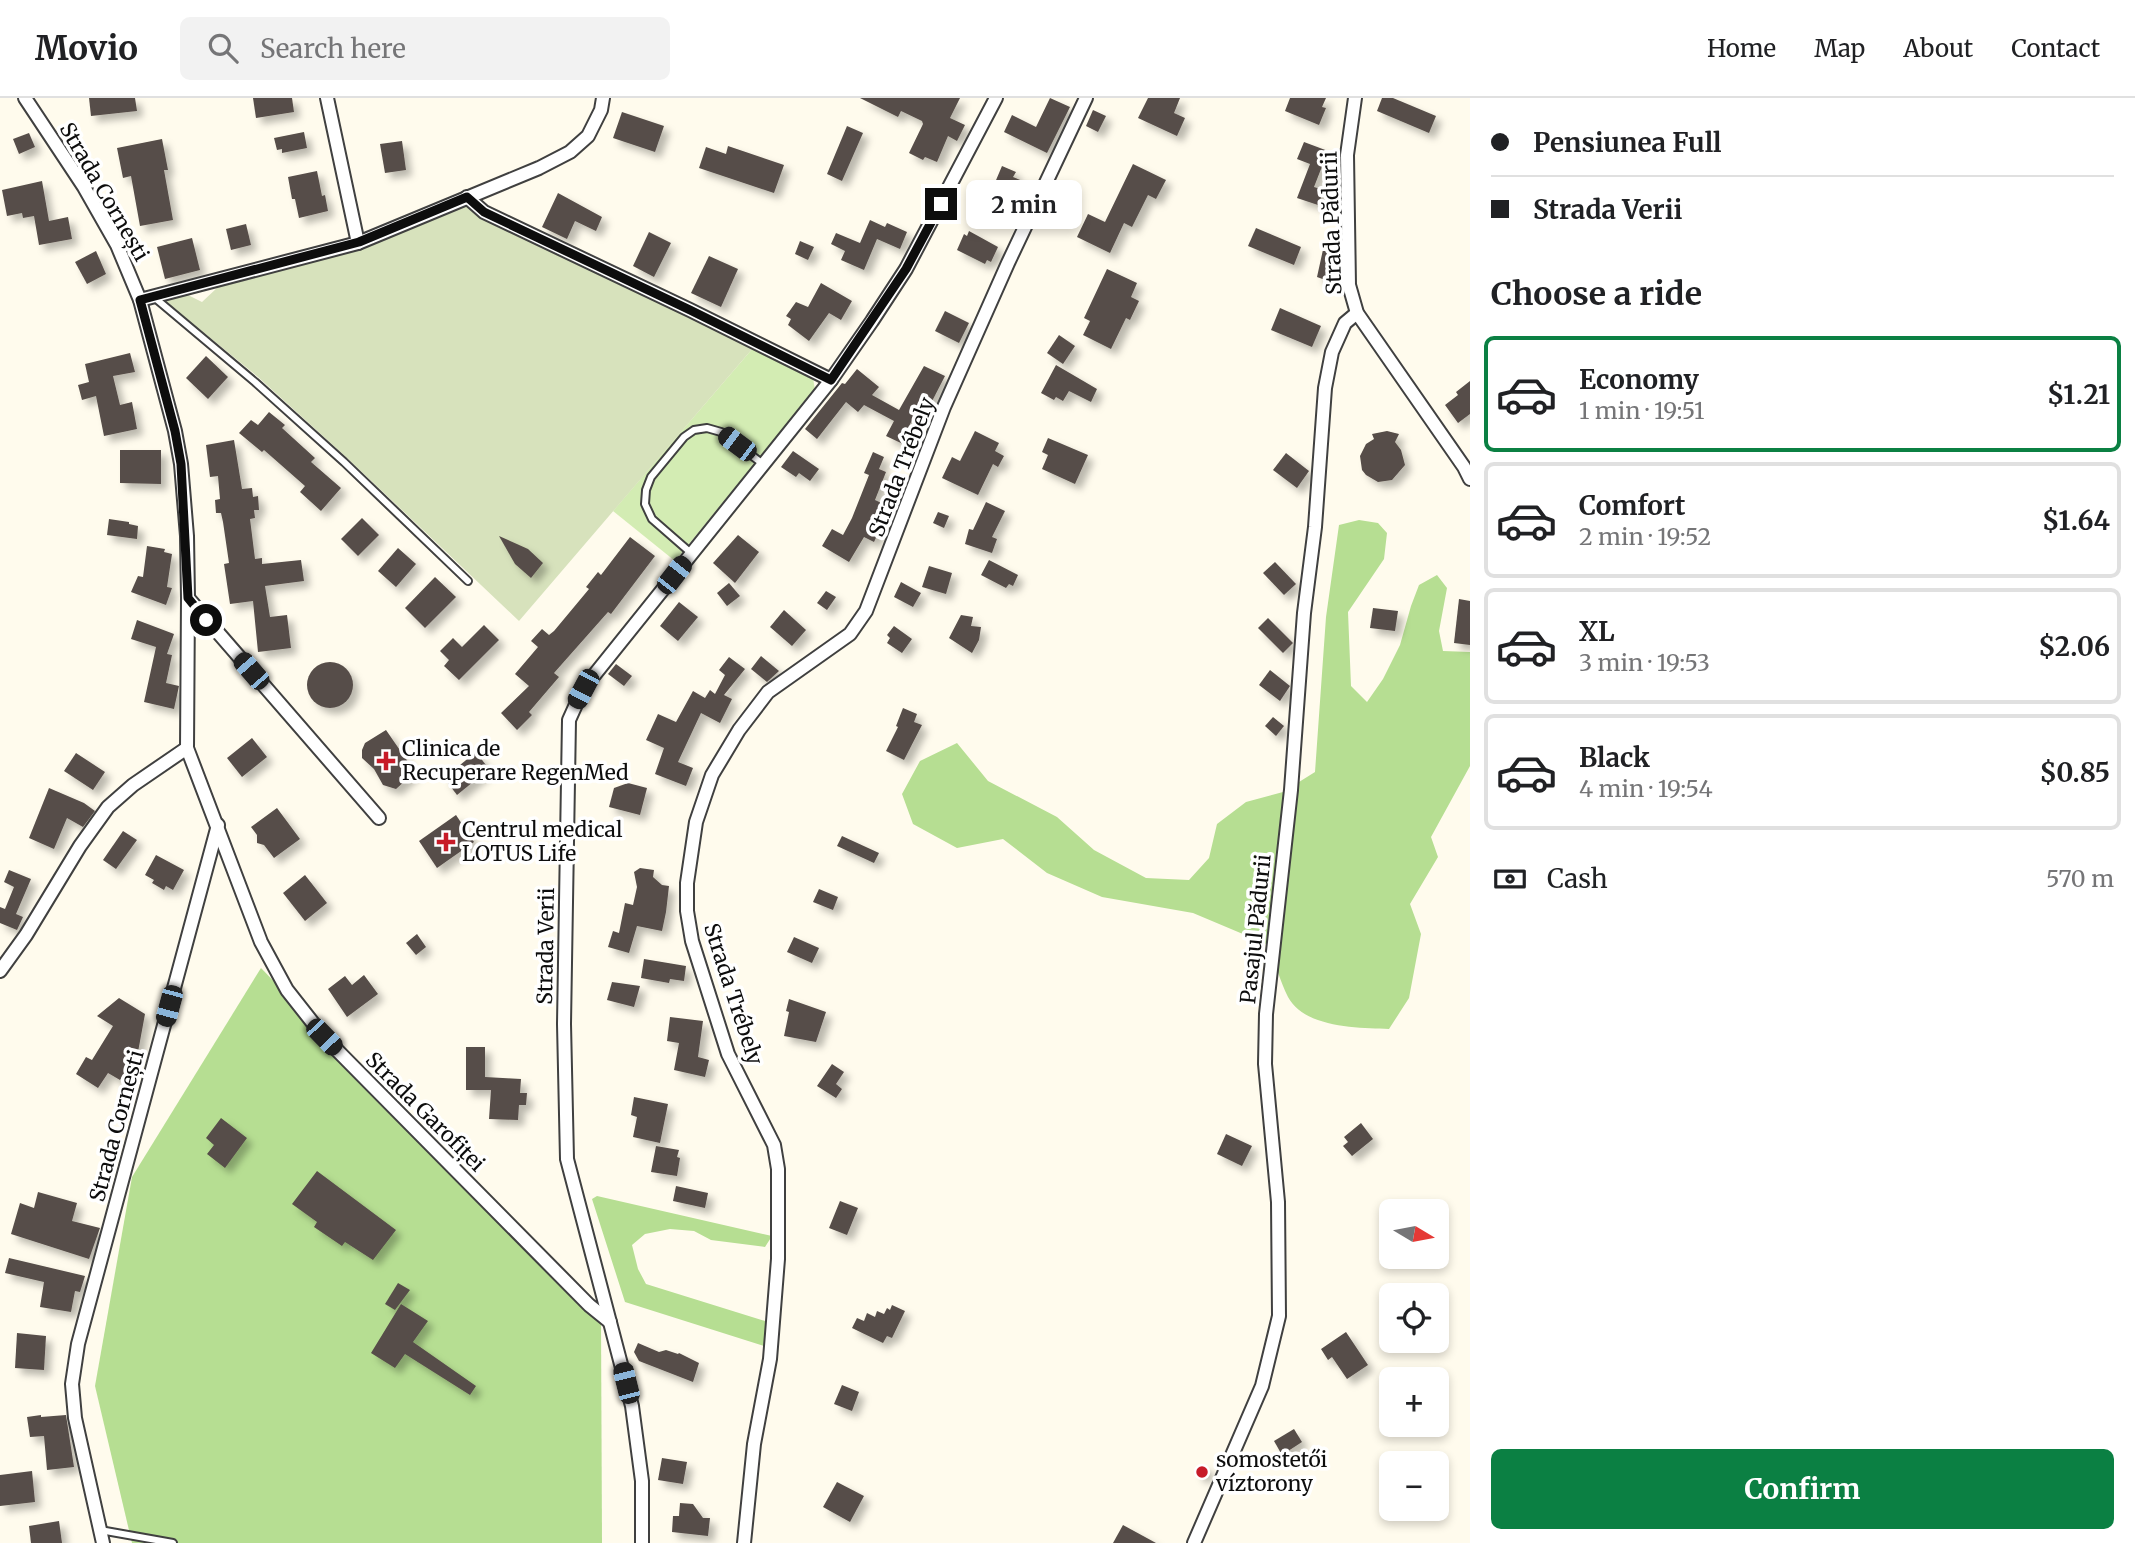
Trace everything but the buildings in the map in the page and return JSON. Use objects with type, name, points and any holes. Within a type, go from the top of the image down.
[{"type":"street","name":"Strada Cornești","points":[[25,98],[84,187],[147,299],[181,464],[188,598],[187,748],[218,824],[78,1344],[72,1384],[75,1418],[102,1536]]},
{"type":"street","points":[[327,98],[358,243]]},
{"type":"street","points":[[147,299],[358,243],[539,168],[570,152],[588,135],[601,110],[603,98]]},
{"type":"street","name":"Strada Verii","points":[[642,1543],[642,1482],[632,1406],[567,1159],[564,1024],[569,720],[583,689],[831,380],[906,269],[996,98]]},
{"type":"street","name":"Strada Trébely","points":[[744,1543],[754,1444],[770,1359],[778,1259],[779,1192],[774,1145],[729,1054],[692,941],[687,911],[687,883],[696,822],[712,775],[738,730],[768,692],[850,634],[866,611],[944,407],[1086,98]]},
{"type":"street","name":"Strada Pădurii","points":[[1355,98],[1347,174],[1349,285],[1357,313],[1470,479]]},
{"type":"street","points":[[467,197],[484,212],[831,380]]},
{"type":"street","name":"Pasajul Pădurii","points":[[1194,1543],[1262,1386],[1279,1316],[1279,1202],[1265,1065],[1266,1014],[1291,790],[1325,388],[1332,352],[1345,323],[1357,313]]},
{"type":"street","points":[[188,598],[379,818]]},
{"type":"street","points":[[0,971],[108,807],[133,785],[187,748]]},
{"type":"street","name":"Strada Garofiței","points":[[218,824],[261,942],[288,990],[309,1018],[324,1037],[589,1305],[611,1322]]},
{"type":"lane","points":[[147,299],[255,382],[468,581]]},
{"type":"lane","points":[[691,553],[652,519],[645,504],[651,477],[684,437],[694,430],[707,428],[721,432],[763,464]]},
{"type":"lane","points":[[102,1536],[173,1543]]},
{"type":"green space","points":[[465,205],[753,348],[519,621],[258,377],[165,301],[188,295],[202,302],[218,287],[362,249]]},
{"type":"green space","points":[[753,348],[813,378],[815,390],[675,561],[613,511]]},
{"type":"green space","points":[[1359,520],[1378,523],[1387,533],[1384,559],[1348,612],[1351,686],[1367,702],[1383,679],[1400,645],[1419,585],[1437,575],[1447,588],[1439,631],[1443,651],[1470,652],[1470,766],[1431,837],[1438,857],[1410,904],[1421,934],[1409,998],[1389,1029],[1333,1024],[1307,1015],[1288,997],[1269,945],[1193,913],[1102,897],[1047,873],[1003,839],[957,848],[913,824],[902,794],[920,761],[957,743],[988,781],[1057,817],[1094,850],[1146,878],[1189,880],[1209,858],[1217,824],[1246,802],[1283,792],[1315,772],[1326,617],[1339,525]]},
{"type":"green space","points":[[261,968],[601,1320],[602,1543],[132,1543],[95,1386],[132,1177]]},
{"type":"green space","points":[[597,1196],[772,1236],[765,1247],[711,1240],[694,1231],[670,1229],[645,1234],[632,1245],[638,1269],[646,1284],[765,1321],[771,1326],[770,1348],[625,1302],[592,1199]]},
{"type":"place","name":"Clinica de Recuperare RegenMed","points":[[386,761]]},
{"type":"place","name":"Centrul medical LOTUS Life","points":[[446,842]]},
{"type":"place","name":"somostetői víztorony","points":[[1202,1472]]},
{"type":"route","points":[[206,620],[188,598],[187,536],[181,464],[175,431],[140,300],[359,242],[467,197],[484,212],[831,380],[906,269],[941,204]]}]
